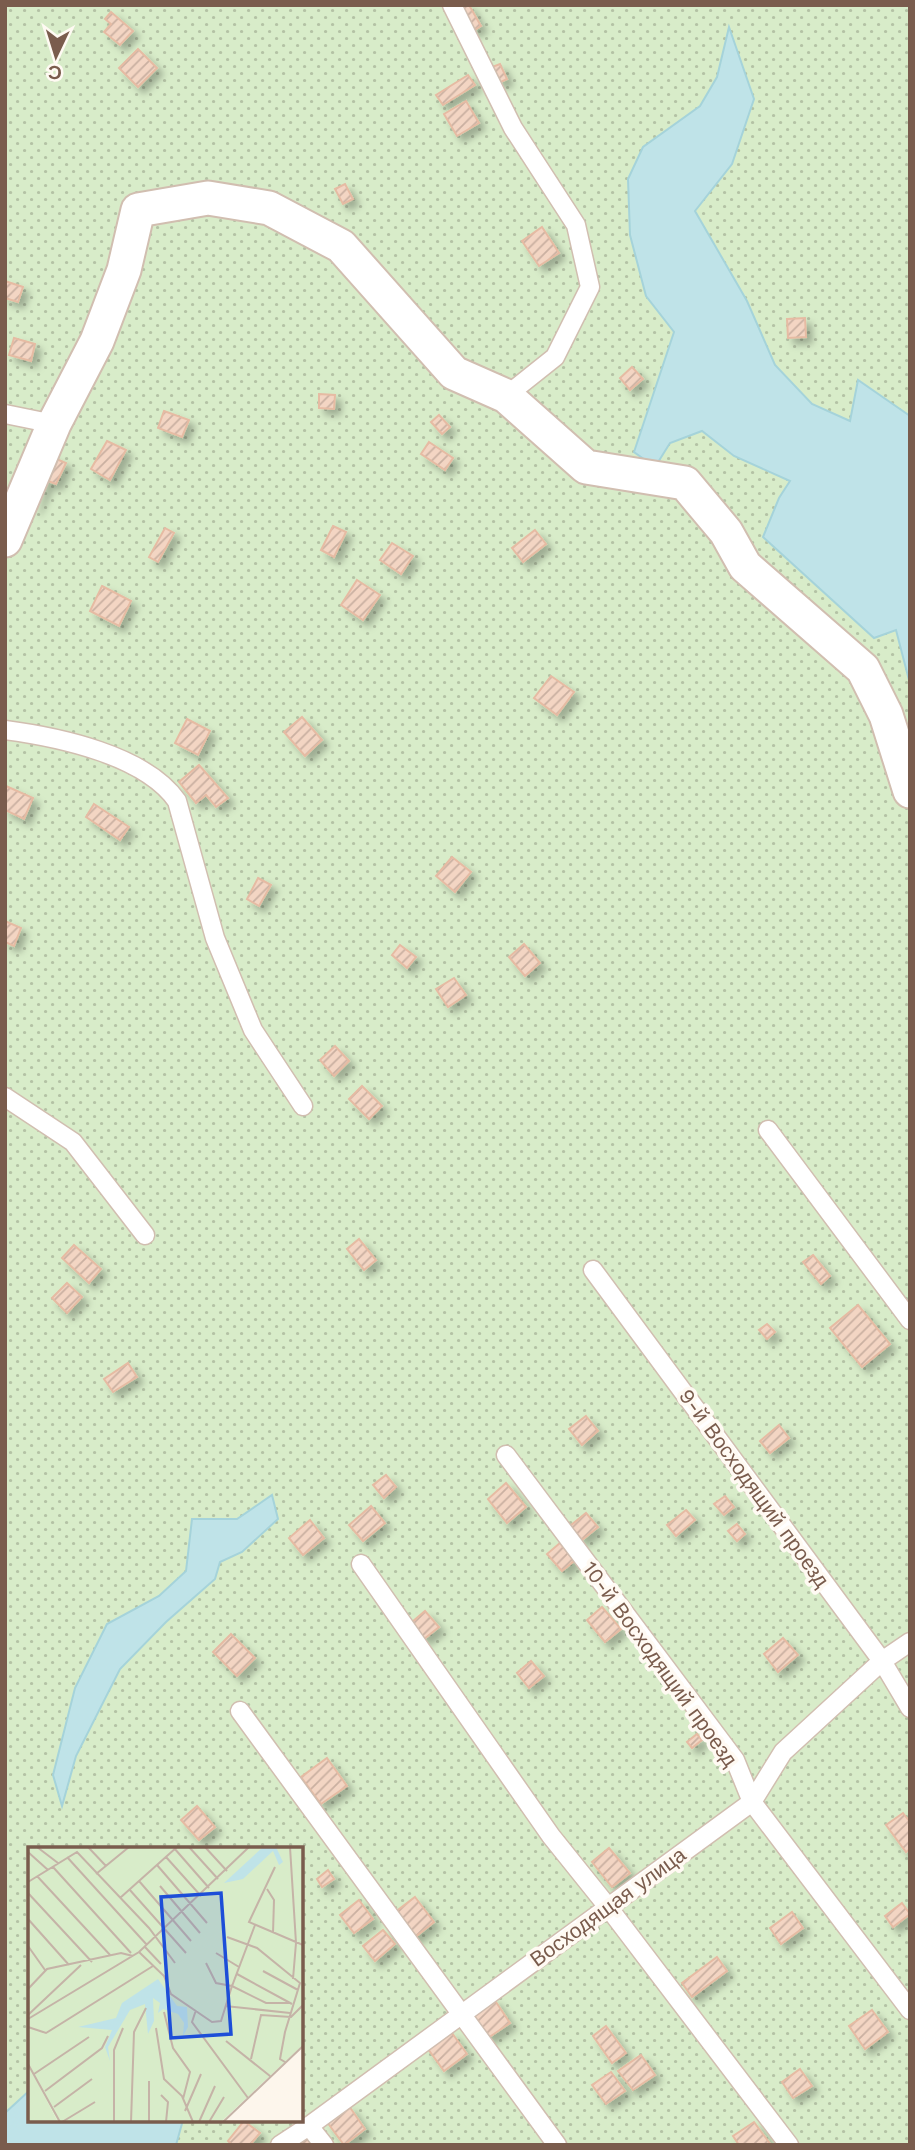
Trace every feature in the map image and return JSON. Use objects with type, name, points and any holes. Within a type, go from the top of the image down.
[{"type":"street","points":[[5,540],[54,424],[97,341],[124,270],[138,210],[208,198],[268,208],[341,246],[454,373],[506,396],[586,467],[685,483],[726,532],[745,566],[863,669],[886,715],[910,791]]},
{"type":"lane","points":[[452,5],[513,128],[576,225],[590,287],[555,357],[506,396]]},
{"type":"lane","points":[[5,414],[54,424]]},
{"type":"lane","points":[[5,730],[52,736],[127,762],[168,788],[177,801],[215,938],[253,1030],[303,1106]]},
{"type":"lane","points":[[5,1097],[73,1142],[145,1236]]},
{"type":"lane","points":[[768,1130],[910,1320]]},
{"type":"lane","name":"9-й Восходящий проезд","points":[[593,1270],[882,1661],[910,1708]]},
{"type":"lane","name":"10-й Восходящий проезд","points":[[506,1455],[735,1760],[752,1802],[910,2010]]},
{"type":"lane","points":[[361,1563],[551,1836],[789,2145]]},
{"type":"lane","name":"Восходящая улица","points":[[280,2145],[310,2126],[752,1802],[783,1752],[882,1661],[910,1642]]},
{"type":"lane","points":[[240,1711],[557,2145]]},
{"type":"lane","points":[[310,2126],[324,2145]]},
{"type":"green space","points":[[5,5],[910,5],[910,2145],[5,2145]]},
{"type":"water","points":[[729,27],[754,99],[732,164],[695,211],[747,301],[775,365],[812,404],[850,421],[858,380],[910,416],[910,684],[896,630],[874,638],[763,537],[779,498],[790,481],[734,456],[702,431],[670,443],[655,467],[634,452],[674,332],[646,296],[630,235],[628,179],[643,147],[700,106],[717,77]]},
{"type":"water","points":[[272,1495],[278,1519],[242,1552],[220,1562],[215,1579],[166,1622],[120,1669],[76,1756],[62,1806],[53,1775],[75,1688],[107,1624],[159,1596],[186,1571],[192,1519],[237,1519]]},
{"type":"water","points":[[28,2092],[28,2122],[182,2122],[176,2145],[5,2145],[5,2113]]},
{"type":"building","points":[[459,5],[469,5],[481,26],[473,31]]},
{"type":"building","points":[[111,12],[133,31],[120,45],[104,32],[111,24],[105,19]]},
{"type":"building","points":[[138,49],[157,68],[138,87],[119,68]]},
{"type":"building","points":[[500,64],[507,79],[499,83],[492,67]]},
{"type":"building","points":[[468,75],[475,85],[443,105],[436,95]]},
{"type":"building","points":[[466,101],[479,123],[457,136],[444,114]]},
{"type":"building","points":[[345,184],[353,199],[343,204],[335,189]]},
{"type":"building","points":[[542,227],[559,253],[539,266],[522,241]]},
{"type":"building","points":[[5,281],[23,287],[18,302],[5,298]]},
{"type":"building","points":[[805,318],[806,337],[788,338],[787,319]]},
{"type":"building","points":[[14,338],[35,344],[31,361],[9,355]]},
{"type":"building","points":[[632,367],[643,379],[630,390],[620,378]]},
{"type":"building","points":[[319,394],[335,395],[334,409],[319,408]]},
{"type":"building","points":[[164,411],[189,420],[182,437],[158,428]]},
{"type":"building","points":[[439,415],[450,427],[442,434],[431,422]]},
{"type":"building","points":[[107,441],[126,450],[110,480],[91,469]]},
{"type":"building","points":[[429,442],[453,458],[445,470],[421,454]]},
{"type":"building","points":[[47,455],[66,463],[56,484],[48,481],[34,510]]},
{"type":"building","points":[[333,526],[346,532],[334,557],[321,550]]},
{"type":"building","points":[[165,528],[174,533],[158,562],[149,557]]},
{"type":"building","points":[[535,530],[546,544],[523,562],[512,548]]},
{"type":"building","points":[[392,543],[413,556],[401,574],[380,560]]},
{"type":"building","points":[[357,580],[380,595],[363,620],[341,605]]},
{"type":"building","points":[[102,586],[131,601],[119,626],[90,611]]},
{"type":"building","points":[[551,676],[574,692],[557,715],[534,698]]},
{"type":"building","points":[[302,717],[322,740],[305,756],[284,732]]},
{"type":"building","points":[[187,719],[210,731],[198,755],[175,743]]},
{"type":"building","points":[[199,765],[228,798],[216,807],[206,795],[196,803],[179,782]]},
{"type":"building","points":[[6,786],[33,798],[24,819],[5,810]]},
{"type":"building","points":[[94,804],[129,827],[120,840],[86,817]]},
{"type":"building","points":[[452,857],[471,872],[455,892],[436,876]]},
{"type":"building","points":[[258,878],[271,885],[259,906],[247,899]]},
{"type":"building","points":[[5,921],[21,928],[14,946],[5,942]]},
{"type":"building","points":[[524,944],[540,963],[525,976],[509,957]]},
{"type":"building","points":[[400,945],[416,957],[407,968],[392,955]]},
{"type":"building","points":[[454,978],[466,995],[448,1007],[436,989]]},
{"type":"building","points":[[335,1046],[349,1061],[334,1076],[320,1060]]},
{"type":"building","points":[[362,1086],[382,1106],[369,1119],[349,1099]]},
{"type":"building","points":[[359,1239],[376,1260],[364,1270],[347,1249]]},
{"type":"building","points":[[74,1245],[101,1269],[89,1283],[62,1258]]},
{"type":"building","points":[[813,1255],[830,1276],[821,1284],[803,1262]]},
{"type":"building","points":[[67,1283],[82,1297],[67,1313],[52,1298]]},
{"type":"building","points":[[858,1305],[890,1344],[862,1367],[830,1328]]},
{"type":"building","points":[[767,1324],[775,1332],[767,1339],[759,1330]]},
{"type":"building","points":[[128,1363],[137,1377],[113,1392],[104,1379]]},
{"type":"building","points":[[586,1416],[598,1431],[582,1445],[569,1429]]},
{"type":"building","points":[[779,1425],[789,1438],[770,1453],[760,1441]]},
{"type":"building","points":[[386,1475],[396,1487],[384,1498],[373,1485]]},
{"type":"building","points":[[506,1483],[526,1507],[507,1523],[488,1499]]},
{"type":"building","points":[[725,1496],[734,1507],[724,1515],[714,1504]]},
{"type":"building","points":[[371,1506],[385,1523],[363,1541],[349,1525]]},
{"type":"building","points":[[686,1510],[695,1520],[676,1536],[667,1525]]},
{"type":"building","points":[[586,1513],[598,1527],[582,1540],[570,1526]]},
{"type":"building","points":[[310,1520],[324,1538],[303,1555],[289,1538]]},
{"type":"building","points":[[737,1524],[745,1534],[737,1541],[728,1531]]},
{"type":"building","points":[[560,1543],[574,1561],[562,1571],[547,1554]]},
{"type":"building","points":[[602,1607],[621,1629],[605,1642],[587,1620]]},
{"type":"building","points":[[425,1611],[439,1627],[424,1639],[411,1623]]},
{"type":"building","points":[[231,1634],[255,1658],[237,1676],[213,1652]]},
{"type":"building","points":[[783,1638],[798,1655],[778,1672],[764,1654]]},
{"type":"building","points":[[531,1661],[544,1676],[529,1688],[517,1673]]},
{"type":"building","points":[[697,1734],[702,1740],[692,1748],[687,1742]]},
{"type":"building","points":[[327,1758],[347,1786],[321,1804],[301,1777]]},
{"type":"building","points":[[197,1806],[215,1827],[199,1840],[181,1820]]},
{"type":"building","points":[[903,1813],[910,1822],[910,1849],[906,1852],[886,1825]]},
{"type":"building","points":[[609,1848],[630,1873],[612,1887],[592,1862]]},
{"type":"building","points":[[328,1870],[334,1879],[322,1887],[317,1879]]},
{"type":"building","points":[[415,1897],[434,1922],[414,1938],[394,1913]]},
{"type":"building","points":[[359,1900],[373,1919],[354,1933],[340,1915]]},
{"type":"building","points":[[902,1903],[910,1914],[893,1927],[885,1916]]},
{"type":"building","points":[[792,1912],[803,1928],[781,1944],[770,1928]]},
{"type":"building","points":[[383,1930],[395,1944],[375,1961],[363,1946]]},
{"type":"building","points":[[717,1957],[727,1971],[692,1997],[682,1983]]},
{"type":"building","points":[[494,1999],[510,2023],[488,2038],[471,2015]]},
{"type":"building","points":[[872,2010],[888,2032],[865,2049],[849,2026]]},
{"type":"building","points":[[606,2026],[626,2053],[612,2063],[593,2036]]},
{"type":"building","points":[[452,2033],[467,2054],[444,2071],[428,2049]]},
{"type":"building","points":[[641,2055],[655,2075],[633,2090],[618,2071]]},
{"type":"building","points":[[800,2069],[812,2086],[793,2098],[782,2082]]},
{"type":"building","points":[[611,2072],[625,2091],[606,2104],[592,2085]]},
{"type":"building","points":[[349,2106],[365,2129],[344,2145],[327,2122]]},
{"type":"building","points":[[243,2122],[260,2133],[250,2145],[232,2145],[228,2141]]},
{"type":"building","points":[[754,2122],[771,2145],[739,2145],[733,2136]]},
{"type":"building","points":[[307,2137],[314,2145],[298,2145]]}]
